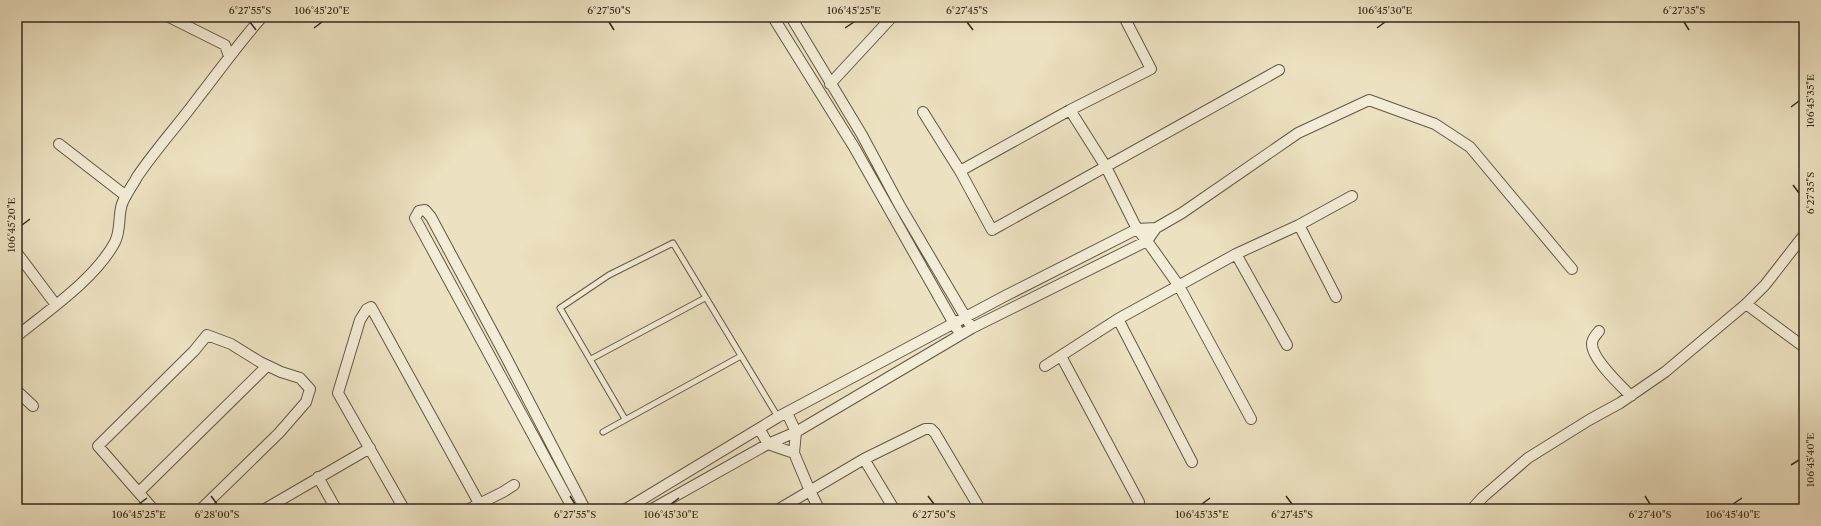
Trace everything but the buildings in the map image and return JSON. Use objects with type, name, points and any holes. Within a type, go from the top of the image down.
[{"type":"street","points":[[169,17],[225,44],[229,56]]},
{"type":"street","points":[[17,336],[56,305],[96,270],[107,256],[116,240],[120,224],[122,204],[126,196],[156,150],[199,97],[229,56],[262,17]]},
{"type":"street","points":[[773,17],[854,147],[960,335]]},
{"type":"street","points":[[791,17],[862,135],[900,206],[972,328]]},
{"type":"street","points":[[830,84],[892,17]]},
{"type":"street","points":[[960,171],[1070,110],[1151,70],[1124,17]]},
{"type":"street","points":[[923,112],[960,171],[992,230],[1279,70]]},
{"type":"street","points":[[652,509],[768,444],[796,432],[972,328],[1147,241],[1156,228],[1182,213],[1298,133],[1345,109],[1369,100],[1435,124],[1470,147],[1572,269]]},
{"type":"street","points":[[1070,110],[1106,167],[1137,229],[1179,286],[1251,419]]},
{"type":"street","points":[[59,144],[126,196]]},
{"type":"street","points":[[1045,366],[1118,319],[1236,254],[1299,225],[1352,196]]},
{"type":"street","points":[[573,509],[415,218],[418,211],[424,210],[431,217],[585,509]]},
{"type":"street","points":[[1299,225],[1336,297]]},
{"type":"street","points":[[626,509],[760,430],[782,415],[954,323],[1137,229],[1156,228]]},
{"type":"street","points":[[1472,509],[1483,497],[1528,458],[1631,396],[1665,372],[1746,304],[1765,285],[1804,235]]},
{"type":"street","points":[[17,253],[56,305]]},
{"type":"street","points":[[1236,254],[1287,346]]},
{"type":"street","points":[[1746,304],[1804,348]]},
{"type":"street","points":[[404,509],[338,393],[360,320],[367,309],[371,307],[479,503]]},
{"type":"street","points":[[1118,319],[1192,462]]},
{"type":"street","points":[[1599,331],[1593,338],[1593,350],[1606,368],[1631,396]]},
{"type":"street","points":[[153,509],[98,446],[194,351],[207,335],[231,344],[268,366],[300,378],[310,388],[306,402],[279,433],[201,509]]},
{"type":"street","points":[[1061,356],[1139,502]]},
{"type":"street","points":[[139,492],[268,366]]},
{"type":"street","points":[[17,391],[33,406]]},
{"type":"street","points":[[782,415],[796,432],[794,453],[819,509]]},
{"type":"street","points":[[779,509],[864,459],[925,429],[931,429],[935,433],[980,509]]},
{"type":"street","points":[[760,430],[768,444],[794,453]]},
{"type":"street","points":[[265,509],[370,448]]},
{"type":"street","points":[[864,459],[894,509]]},
{"type":"street","points":[[318,477],[336,509]]},
{"type":"street","points":[[469,509],[514,485]]},
{"type":"lane","points":[[625,419],[560,308],[609,275],[673,243],[741,356],[782,415]]},
{"type":"lane","points":[[591,359],[705,298]]},
{"type":"lane","points":[[603,432],[741,356]]}]
